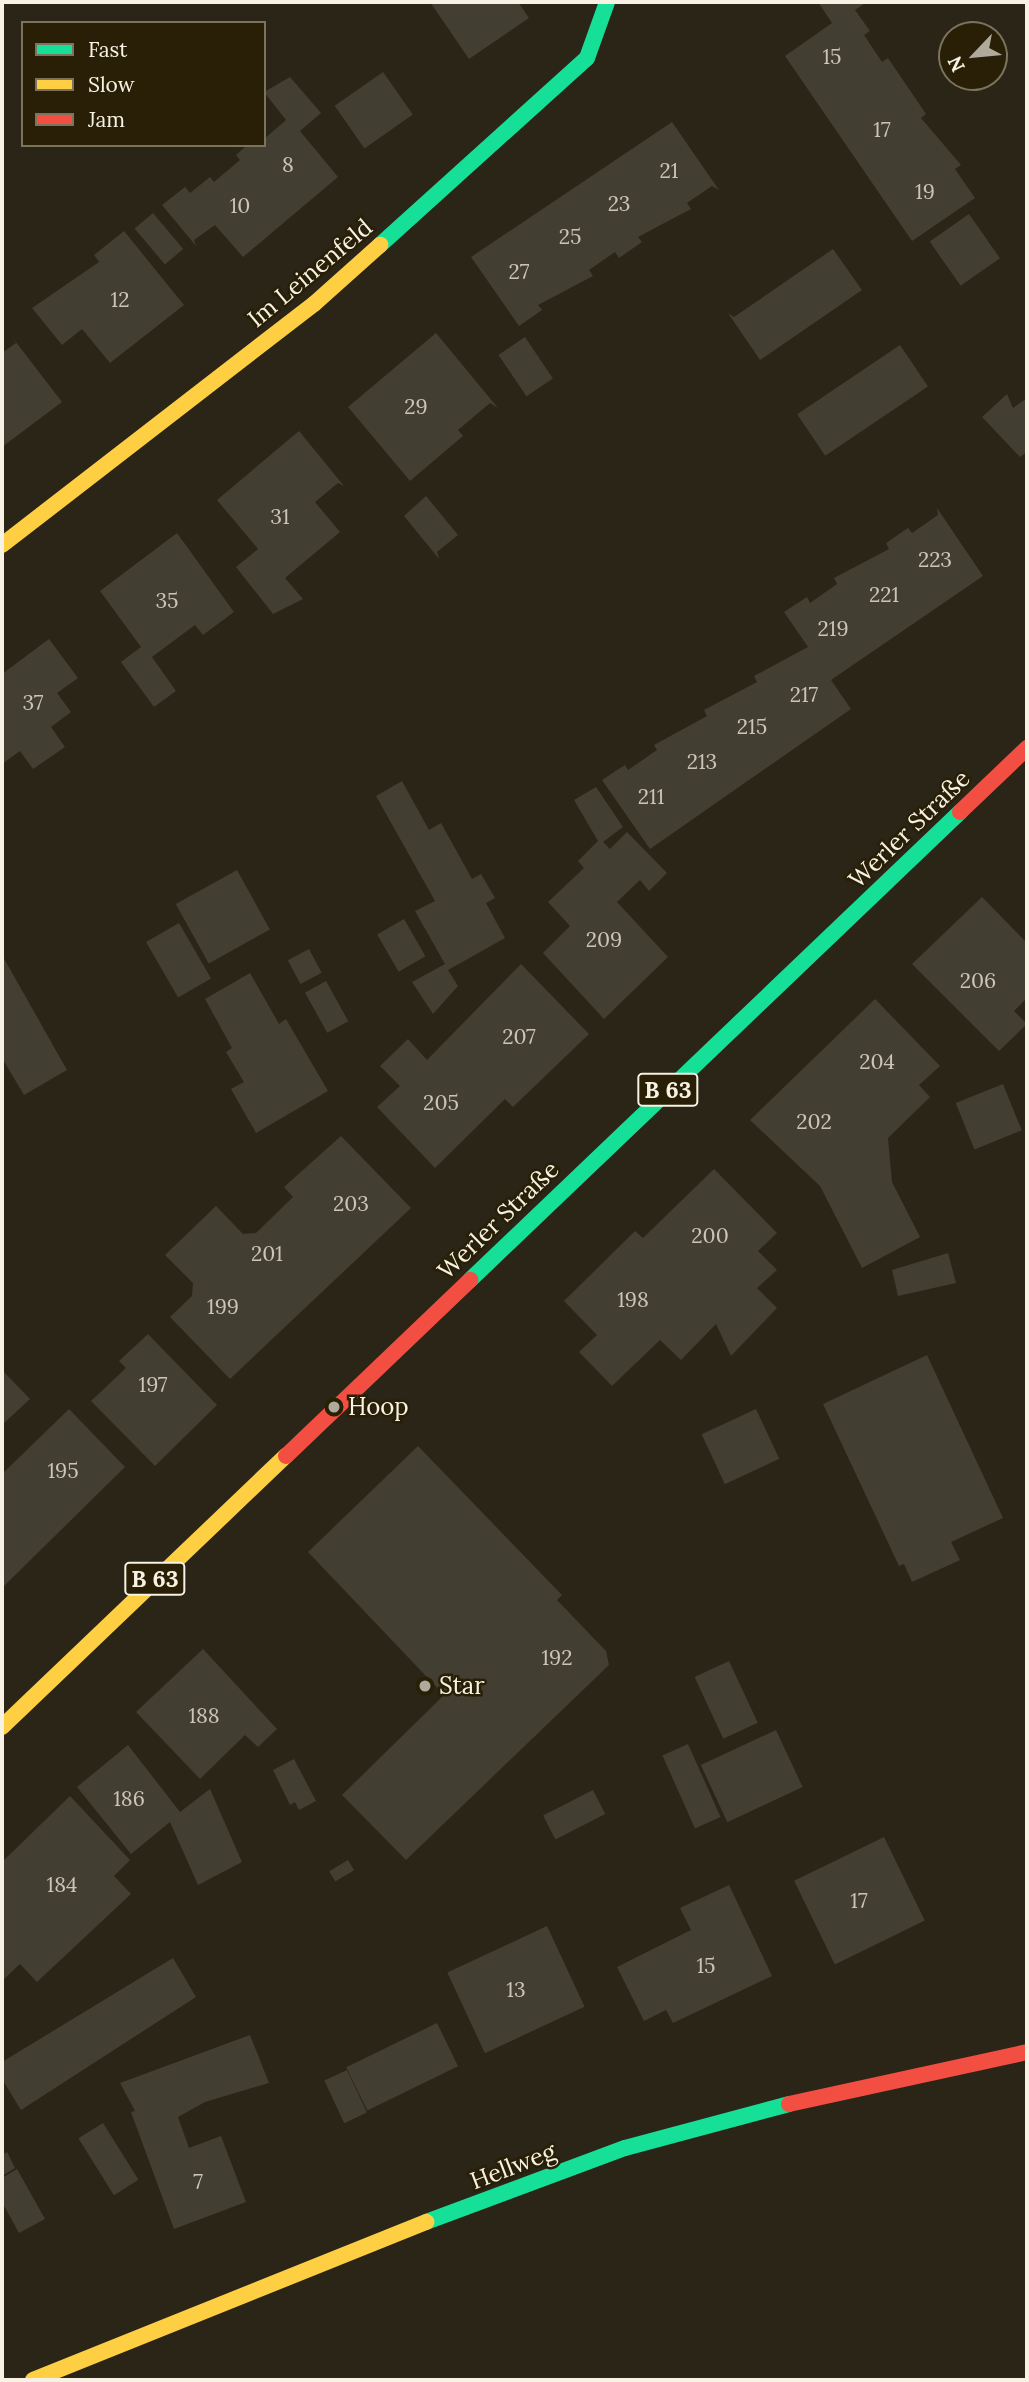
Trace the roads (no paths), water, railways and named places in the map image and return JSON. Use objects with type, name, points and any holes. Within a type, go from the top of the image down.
[{"type":"street","name":"Im Leinenfeld","points":[[2,545],[344,276],[587,58],[607,2]]},
{"type":"street","name":"Werler Straße","points":[[2,1727],[1027,748]]},
{"type":"street","name":"Hellweg","points":[[33,2380],[337,2255],[625,2148],[885,2079],[1027,2052]]},
{"type":"place","name":"Hoop","points":[[334,1407]]},
{"type":"place","name":"Star","points":[[425,1686]]}]
